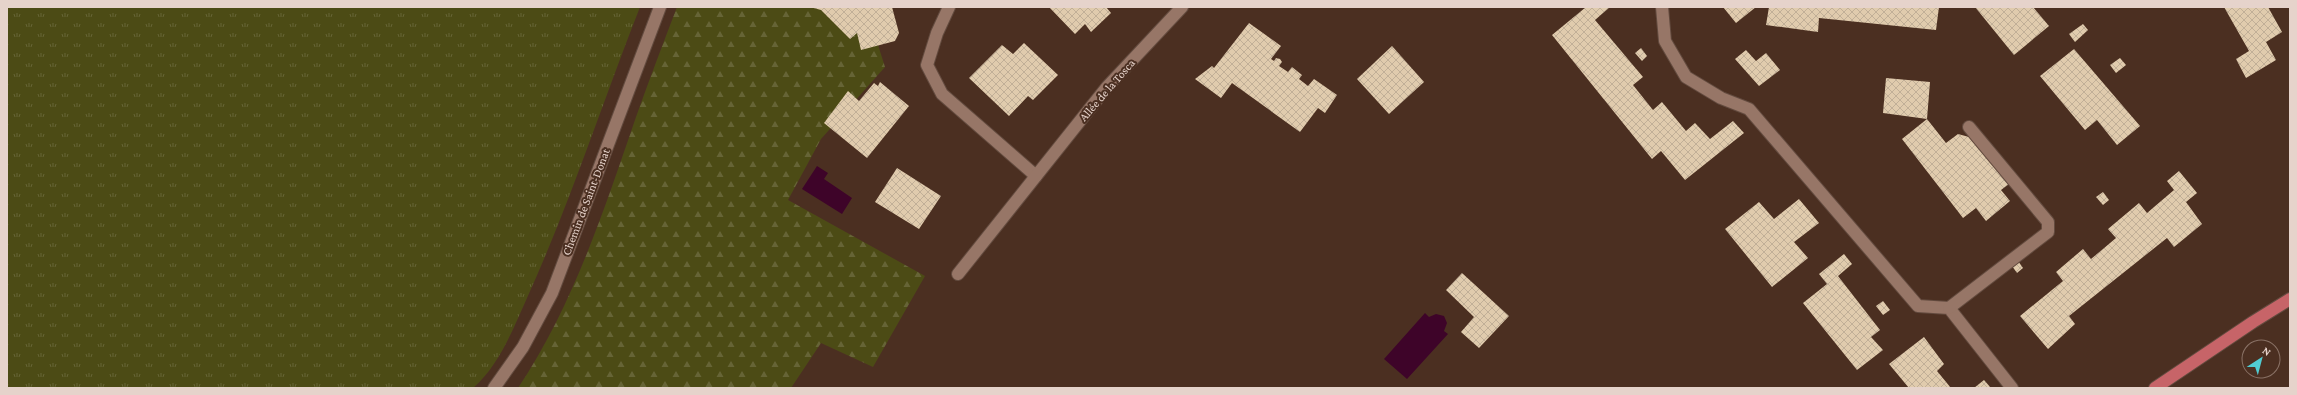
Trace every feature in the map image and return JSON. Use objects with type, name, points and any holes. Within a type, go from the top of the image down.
[{"type":"main road","points":[[2155,388],[2290,299]]},
{"type":"street","name":"Chemin de Saint-Donat","points":[[494,388],[523,347],[552,293],[660,7]]},
{"type":"street","points":[[949,7],[937,33],[927,66],[942,94],[1036,176]]},
{"type":"street","name":"Allée de la Tosca","points":[[958,274],[1107,87],[1182,7]]},
{"type":"street","points":[[1662,7],[1665,41],[1686,77],[1721,98],[1749,109],[1918,306],[1949,308],[2048,232],[2048,222],[1969,127]]},
{"type":"street","points":[[1949,308],[2012,388]]},
{"type":"green space","points":[[7,7],[640,7],[572,190],[543,262],[511,334],[498,358],[473,388],[7,388]]},
{"type":"green space","points":[[677,7],[866,7],[885,67],[821,139],[788,200],[925,276],[873,367],[821,343],[791,388],[518,388],[538,357],[586,257]]},
{"type":"shaded area","points":[[817,166],[828,173],[824,179],[852,198],[842,214],[802,189]]},
{"type":"shaded area","points":[[1425,313],[1429,317],[1436,314],[1444,316],[1447,323],[1444,331],[1448,334],[1407,379],[1384,359]]},
{"type":"building","points":[[810,7],[892,7],[899,33],[895,41],[861,50],[857,33],[850,39],[821,10]]},
{"type":"building","points":[[1049,7],[1106,7],[1111,13],[1091,32],[1085,24],[1075,34]]},
{"type":"building","points":[[1586,7],[1610,7],[1595,20],[1643,77],[1633,85],[1653,110],[1662,102],[1686,131],[1695,123],[1710,139],[1733,121],[1744,133],[1685,180],[1661,151],[1652,159],[1552,35]]},
{"type":"building","points":[[1723,7],[1756,7],[1736,23]]},
{"type":"building","points":[[1769,7],[1939,7],[1936,30],[1819,18],[1818,32],[1766,25]]},
{"type":"building","points":[[1975,7],[2033,7],[2049,26],[2014,55]]},
{"type":"building","points":[[2224,7],[2268,7],[2282,32],[2266,42],[2276,60],[2246,78],[2236,59],[2249,51]]},
{"type":"building","points":[[1249,23],[1281,46],[1271,59],[1274,61],[1276,58],[1280,59],[1282,62],[1279,66],[1288,72],[1292,67],[1302,75],[1299,79],[1308,86],[1314,79],[1337,95],[1325,113],[1318,108],[1300,132],[1232,83],[1221,98],[1195,79],[1212,66],[1214,68]]},
{"type":"building","points":[[2083,24],[2088,30],[2075,42],[2069,34]]},
{"type":"building","points":[[1024,43],[1058,75],[1033,100],[1028,96],[1009,116],[969,78],[1002,45],[1013,54]]},
{"type":"building","points":[[1392,46],[1424,82],[1389,114],[1357,79]]},
{"type":"building","points":[[1641,48],[1647,56],[1642,61],[1635,53]]},
{"type":"building","points":[[2074,49],[2140,126],[2117,145],[2097,120],[2085,130],[2040,76]]},
{"type":"building","points":[[1746,50],[1756,61],[1766,53],[1780,70],[1759,86],[1735,59]]},
{"type":"building","points":[[2120,58],[2126,65],[2116,73],[2110,65]]},
{"type":"building","points":[[1886,78],[1930,82],[1927,119],[1883,113]]},
{"type":"building","points":[[880,82],[909,106],[867,158],[824,123],[848,91],[859,101],[874,83],[878,86]]},
{"type":"building","points":[[1927,119],[1946,143],[1958,134],[1969,137],[2009,184],[2001,190],[2010,201],[1986,221],[1976,208],[1963,218],[1902,139]]},
{"type":"building","points":[[897,168],[941,196],[919,229],[875,202]]},
{"type":"building","points":[[2179,171],[2197,193],[2186,202],[2202,224],[2174,247],[2167,238],[2069,316],[2075,324],[2048,349],[2020,316],[2063,281],[2056,272],[2083,249],[2091,259],[2116,238],[2108,229],[2139,203],[2147,213],[2174,190],[2167,181]]},
{"type":"building","points":[[2103,192],[2109,200],[2103,205],[2096,197]]},
{"type":"building","points":[[1799,199],[1819,223],[1794,242],[1808,258],[1772,287],[1725,229],[1759,202],[1774,219]]},
{"type":"building","points":[[1844,254],[1852,264],[1838,276],[1880,330],[1871,337],[1883,350],[1857,370],[1803,303],[1827,284],[1819,274]]},
{"type":"building","points":[[2018,261],[2023,268],[2017,273],[2012,266]]},
{"type":"building","points":[[1462,273],[1509,316],[1479,348],[1461,332],[1474,317],[1446,290]]},
{"type":"building","points":[[1883,301],[1890,310],[1883,315],[1876,306]]},
{"type":"building","points":[[1924,337],[1944,364],[1937,371],[1951,388],[1909,388],[1889,364]]},
{"type":"building","points":[[1984,380],[1991,388],[1974,388]]}]
